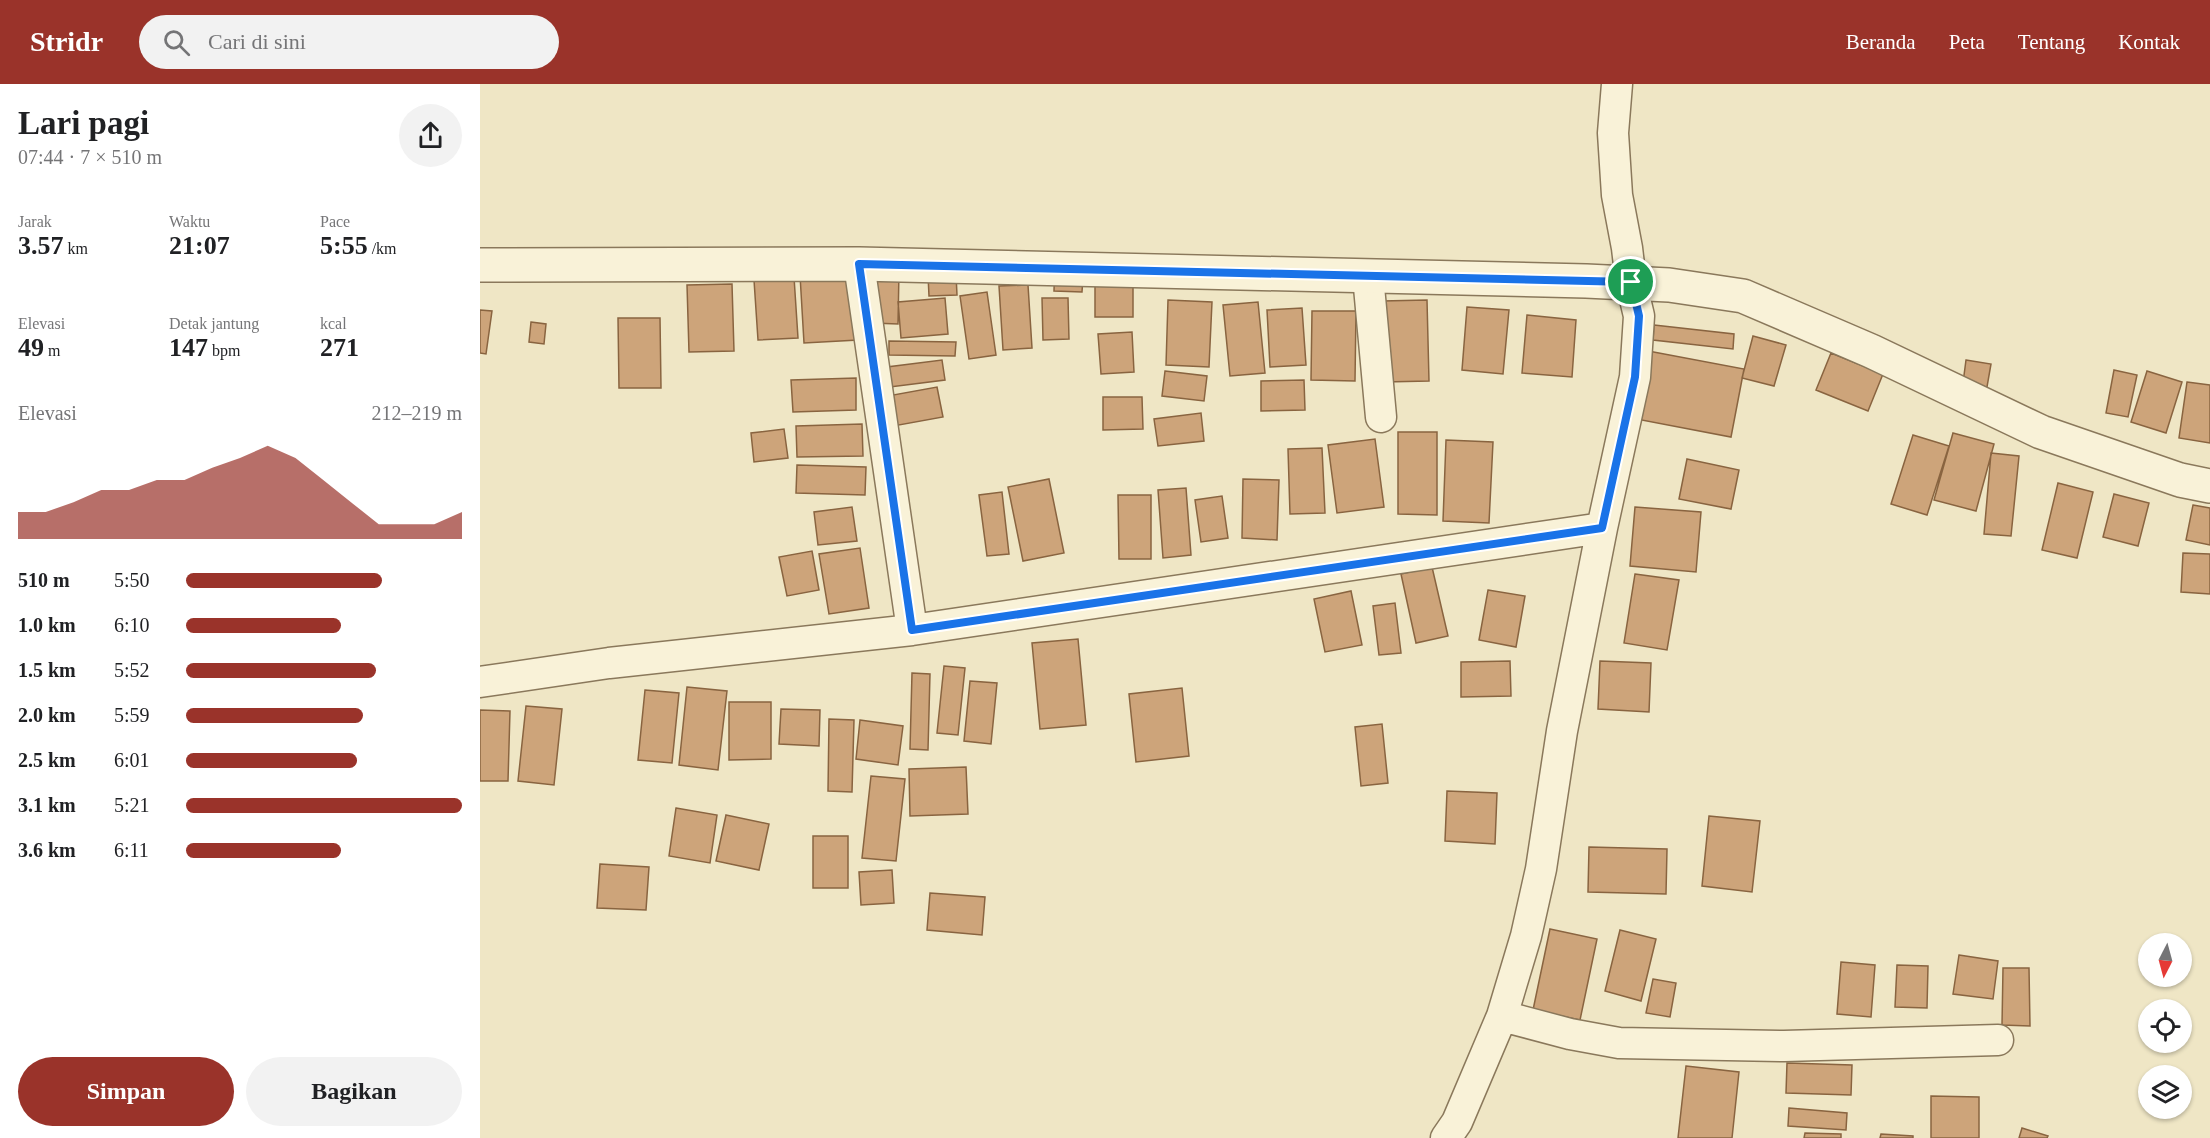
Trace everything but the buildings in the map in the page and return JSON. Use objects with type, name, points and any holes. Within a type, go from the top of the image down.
[{"type":"street","points":[[1446,1138],[1456,1122],[1502,1016],[1526,936],[1541,869],[1562,731],[1602,528],[1635,377],[1639,316],[1631,282],[1616,184],[1613,133],[1617,84]]},
{"type":"street","points":[[480,265],[859,264],[1631,282],[1669,285],[1743,296],[1871,351],[2041,432],[2180,480],[2210,486]]},
{"type":"street","points":[[859,264],[912,630]]},
{"type":"street","points":[[1368,276],[1381,417]]},
{"type":"street","points":[[480,682],[609,663],[912,630],[1602,528]]},
{"type":"street","points":[[1502,1016],[1570,1034],[1619,1043],[1784,1046],[1998,1040]]},
{"type":"route","points":[[859,264],[1631,282],[1639,316],[1635,377],[1602,528],[912,630],[859,264]]}]
